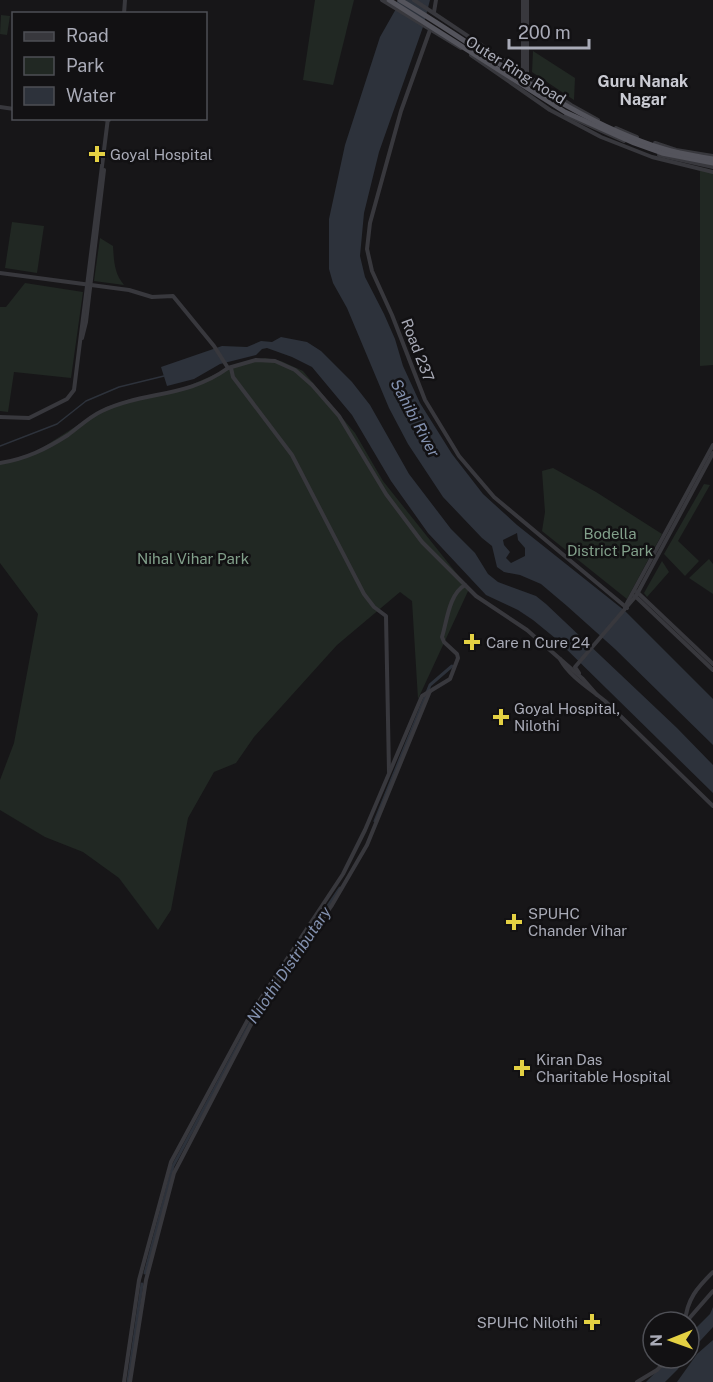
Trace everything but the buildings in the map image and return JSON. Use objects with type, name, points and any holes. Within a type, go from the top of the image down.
[{"type":"main road","name":"Outer Ring Road","points":[[400,0],[567,107],[663,149],[713,163]]},
{"type":"main road","name":"Outer Ring Road","points":[[388,2],[566,111],[662,153],[713,163]]},
{"type":"street","name":"Outer Ring Road","points":[[382,0],[564,114],[661,155],[713,163]]},
{"type":"street","name":"Outer Ring Road","points":[[414,0],[502,60],[591,116],[630,134],[713,163]]},
{"type":"street","points":[[433,11],[436,0]]},
{"type":"street","points":[[525,0],[525,74]]},
{"type":"street","name":"Road 237","points":[[430,30],[401,111],[370,223],[367,249],[372,271],[425,400],[459,456],[494,497],[625,608]]},
{"type":"street","points":[[471,55],[550,110],[601,136],[652,158],[713,163]]},
{"type":"street","points":[[495,69],[502,60]]},
{"type":"street","points":[[549,104],[555,94]]},
{"type":"street","points":[[0,417],[29,418],[70,396],[74,390],[109,120]]},
{"type":"street","points":[[0,273],[129,290],[152,297],[173,296],[214,346],[233,377],[297,464],[364,594],[374,608],[386,616],[389,773]]},
{"type":"street","points":[[0,463],[37,453],[60,440],[93,416],[110,408],[187,388],[207,381],[228,367],[254,360],[275,361],[293,369],[312,385],[339,416],[388,497],[416,534],[465,585],[476,596],[527,630],[573,669],[713,806]]},
{"type":"street","points":[[635,593],[713,446]]},
{"type":"street","points":[[573,669],[635,593],[713,453]]},
{"type":"street","points":[[124,1382],[139,1280],[171,1162],[252,1012],[343,874],[361,839],[421,699],[438,685],[448,681],[458,658],[456,651],[442,638],[454,596],[465,585]]},
{"type":"street","points":[[635,593],[713,664]]},
{"type":"street","points":[[635,593],[713,670]]},
{"type":"street","points":[[573,669],[592,693],[597,695]]},
{"type":"street","points":[[130,1382],[146,1280],[174,1173],[258,1011],[332,905],[367,845],[428,692]]},
{"type":"street","points":[[686,1310],[692,1294],[713,1272]]},
{"type":"street","points":[[696,1310],[713,1291]]},
{"type":"street","points":[[638,1382],[657,1370]]},
{"type":"green space","points":[[315,0],[354,0],[333,85],[303,80]]},
{"type":"green space","points":[[1,15],[10,16],[7,35],[0,34]]},
{"type":"green space","points":[[533,51],[575,78],[574,100],[532,72]]},
{"type":"green space","points":[[700,170],[713,173],[713,365],[700,366]]},
{"type":"green space","points":[[12,222],[44,226],[37,273],[5,268]]},
{"type":"green space","points":[[100,238],[113,246],[116,271],[124,285],[94,281]]},
{"type":"green space","points":[[25,283],[83,292],[71,378],[14,372],[8,412],[0,411],[0,307],[6,307]]},
{"type":"green space","name":"Nihal Vihar Park","points":[[265,358],[281,361],[303,371],[355,433],[383,481],[469,589],[418,699],[412,601],[400,592],[337,645],[254,737],[236,763],[214,772],[188,818],[171,910],[158,930],[119,878],[83,852],[45,837],[0,810],[0,780],[14,743],[38,614],[0,563],[0,463],[31,455],[106,407],[130,399],[172,393],[232,367]]},
{"type":"green space","name":"Bodella District Park","points":[[553,468],[662,534],[627,599],[542,531],[545,512],[542,471]]},
{"type":"green space","points":[[704,484],[710,485],[678,541],[699,561],[685,576],[664,554]]},
{"type":"green space","points":[[709,559],[713,564],[713,594],[689,578]]},
{"type":"green space","points":[[662,561],[669,572],[647,597],[644,593]]},
{"type":"water","name":"Sahibi River","points":[[397,0],[430,0],[423,27],[379,152],[364,213],[360,256],[365,277],[395,339],[403,366],[420,403],[452,454],[483,494],[517,525],[625,611],[713,699],[713,745],[615,649],[541,584],[520,575],[504,572],[497,567],[492,546],[443,497],[408,444],[389,408],[347,308],[333,283],[329,269],[329,219],[345,145],[380,37],[397,7]],"holes":[[[517,533],[518,540],[525,548],[525,556],[511,563],[506,558],[510,552],[503,540]]]},
{"type":"water","points":[[281,337],[307,342],[321,351],[352,382],[370,405],[409,474],[451,529],[475,553],[488,574],[498,582],[536,596],[546,604],[677,728],[713,765],[713,793],[555,638],[518,610],[486,595],[428,533],[391,481],[352,415],[312,367],[267,348],[262,349],[256,355],[220,364],[194,379],[167,386],[161,367],[222,346],[247,347],[261,341],[272,342]]},
{"type":"water","points":[[713,1307],[713,1327],[701,1340],[701,1323]]},
{"type":"water","points":[[713,1340],[713,1382],[677,1382],[686,1370],[701,1370],[701,1350]]},
{"type":"water","points":[[658,1370],[677,1370],[665,1382],[646,1382]]},
{"type":"waterway","points":[[0,446],[57,424],[86,401],[119,387],[164,376]]},
{"type":"waterway","name":"Nilothi Distributary","points":[[375,821],[430,685],[452,666]]},
{"type":"waterway","name":"Nilothi Distributary","points":[[275,984],[340,888]]},
{"type":"waterway","name":"Nilothi Distributary","points":[[145,1273],[173,1166],[256,1012]]},
{"type":"waterway","name":"Nilothi Distributary","points":[[128,1382],[142,1284]]},
{"type":"place","name":"Goyal Hospital","points":[[97,154]]},
{"type":"place","name":"Care n Cure 24","points":[[472,642]]},
{"type":"place","name":"Goyal Hospital, Nilothi","points":[[501,717]]},
{"type":"place","name":"SPUHC Chander Vihar","points":[[514,922]]},
{"type":"place","name":"Kiran Das Charitable Hospital","points":[[522,1068]]},
{"type":"place","name":"SPUHC Nilothi","points":[[592,1322]]},
{"type":"district","name":"Guru Nanak Nagar","points":[[643,90]]}]
